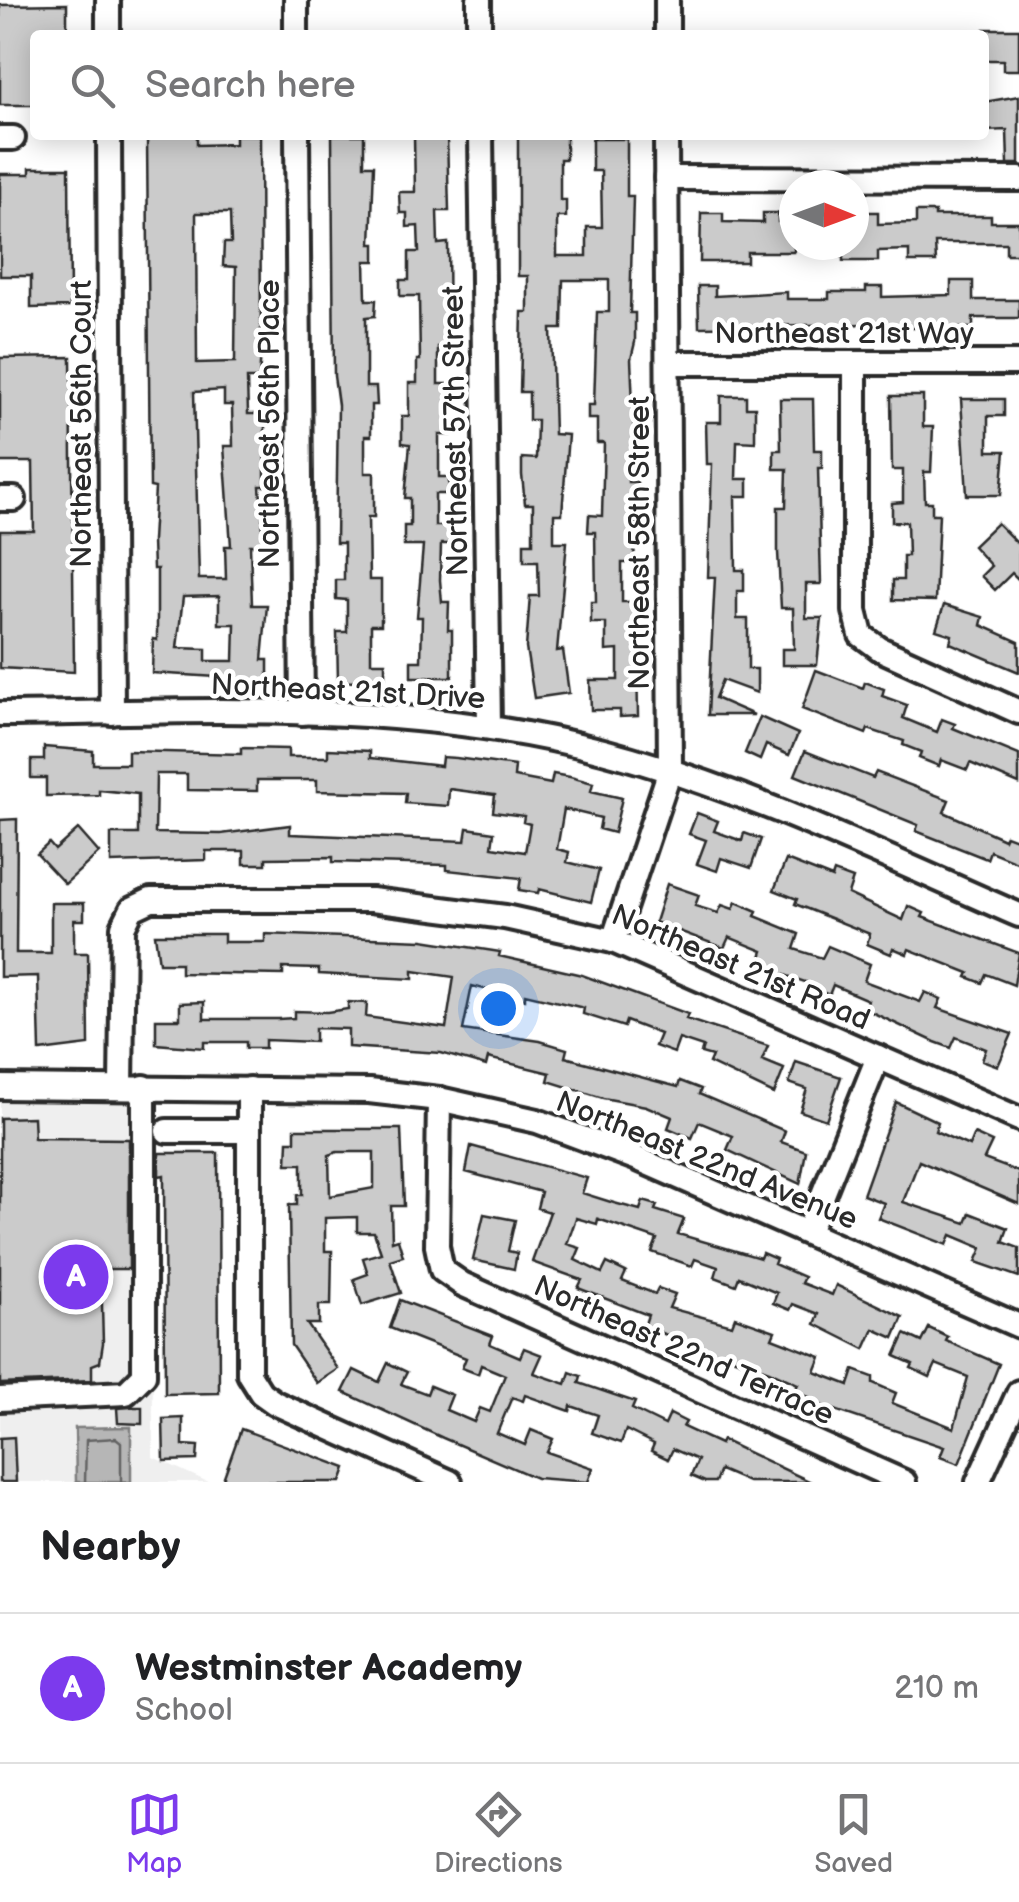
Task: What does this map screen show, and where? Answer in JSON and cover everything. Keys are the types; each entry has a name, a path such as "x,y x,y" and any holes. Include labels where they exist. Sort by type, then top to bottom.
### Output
{"street":[{"path":"108,0 108,30"},
{"path":"296,0 296,30"},
{"path":"479,0 479,30"},
{"path":"666,30 667,0"},
{"name":"Northeast 56th Court","path":"109,140 112,713"},
{"name":"Northeast 56th Place","path":"297,140 302,713"},
{"name":"Northeast 57th Street","path":"481,140 489,727"},
{"name":"Northeast 58th Street","path":"613,941 670,770 666,140"},
{"path":"666,178 1019,179"},
{"name":"Northeast 21st Way","path":"668,363 1019,363"},
{"path":"855,364 855,611 861,635 880,649 1019,712"},
{"name":"Northeast 21st Drive","path":"0,714 302,713 489,727 601,750 670,770 773,808 1019,915"},
{"name":"Northeast 21st Road","path":"133,1087 122,928 132,909 151,900 372,900 505,917 613,941 1019,1119"},
{"path":"808,1232 878,1057"},
{"name":"Northeast 22nd Avenue","path":"0,1087 370,1091 439,1098 537,1121 638,1159 1019,1326"},
{"path":"0,1399 126,1392 144,1375 133,1087"},
{"path":"249,1089 249,1374 260,1393 450,1482"},
{"name":"Northeast 22nd Terrace","path":"439,1098 437,1246 442,1270 462,1284 904,1482"},
{"path":"167,1131 249,1131"},
{"path":"978,1482 1019,1392"}],"shaded area":[{"path":"152,1097 153,1457 208,1482 0,1482 0,1098"}],"water":[{"path":"131,1427 131,1482 76,1482 75,1428"}],"building":[{"path":"67,4 67,30 30,30 30,105 0,105 0,5"},
{"path":"1019,29 1019,70 1003,70 1003,60 989,60 989,30 984,30"},
{"path":"1019,96 1019,164 1008,164 1007,130 989,131 989,101"},
{"path":"147,140 197,140 197,145 260,140 261,350 259,379 247,379 248,414 265,414 265,486 260,486 264,545 250,545 252,605 267,605 262,660 268,660 268,680 152,673 153,639 157,640 157,569 153,569 152,541 155,488 150,487","holes":["196,213 230,213 231,243 224,243 223,266 236,267 235,362 197,363","224,390 224,405 232,405 233,446 224,446 231,546 225,546 226,579 199,579 194,392","219,596 219,624 235,624 234,661 206,661 206,649 177,648 183,597"]},
{"path":"332,140 364,140 364,165 374,165 371,244 375,244 375,261 365,261 366,300 376,300 375,316 366,317 366,387 376,387 377,405 371,405 371,436 365,436 365,473 374,473 374,517 368,517 369,580 381,580 381,625 371,625 371,662 385,662 385,681 338,682 337,632 347,632 347,600 336,599 336,580 344,580 344,543 336,543 338,405 334,376"},
{"path":"414,140 447,140 449,211 437,211 438,244 448,243 449,347 438,347 438,384 450,384 451,435 439,435 439,477 449,477 449,494 435,494 435,526 452,526 452,544 441,544 440,580 442,602 449,602 452,677 411,677 411,661 421,661 422,617 417,617 423,546 404,546 404,526 410,526 410,498 405,498 410,444 402,443 402,416 409,416 409,383 417,383 419,296 400,296 400,280 409,280 409,252 419,252 418,226 407,227 407,213 400,213 399,192 415,192"},
{"path":"518,140 566,140 566,159 560,159 560,200 566,200 566,217 557,217 557,256 587,256 587,227 602,227 601,171 592,171 592,140 627,140 627,196 633,196 630,313 635,313 631,359 635,453 628,452 628,482 637,482 634,563 622,563 622,602 636,602 638,716 620,717 620,710 591,710 590,680 618,680 618,650 606,651 606,623 591,623 591,602 596,602 595,532 588,532 589,515 602,516 604,443 597,443 597,419 588,419 588,405 594,405 597,312 609,312 609,280 563,280 562,329 551,329 554,434 568,435 562,514 554,514 554,542 567,542 557,651 563,650 569,693 534,698 526,648 530,596 539,596 538,561 524,561 524,543 533,543 533,504 525,504 522,458 536,459 537,420 529,420 529,392 520,392 522,312 528,312 528,276 518,276"},
{"path":"30,168 69,168 70,307 31,308 31,276 0,276 0,174 30,174"},
{"path":"869,212 878,212 878,224 916,223 916,212 991,216 991,222 1019,222 1019,254 1006,254 1006,243 935,243 936,262 909,262 909,250 878,251 878,261 843,261 869,260"},
{"path":"701,213 723,213 723,222 763,223 763,213 778,213 779,252 747,252 747,262 700,262"},
{"path":"951,281 973,281 973,300 1019,300 1019,318 973,318 973,328 866,328 866,324 699,327 698,286 715,286 715,296 787,292 787,299 829,299 829,292 866,292 866,287 882,287 882,297 951,295"},
{"path":"71,357 74,672 0,668 0,531 34,531 33,462 0,462 0,358"},
{"path":"721,396 746,396 746,407 755,407 755,442 737,441 736,479 748,479 748,496 735,496 736,570 744,570 744,591 737,591 737,619 748,619 748,669 757,669 757,693 722,680 715,698 754,715 708,715 715,577 708,577 712,464 707,464 706,422 721,422"},
{"path":"891,396 923,396 923,427 933,427 931,472 924,472 925,502 932,502 932,514 939,514 935,601 893,600 893,580 903,580 903,556 908,556 907,522 892,522 892,503 903,502 903,470 892,470"},
{"path":"780,399 813,399 814,450 822,450 822,468 818,468 821,584 806,584 806,618 822,618 817,665 782,665 782,649 794,649 793,608 781,608 778,507 786,507 787,469 774,469 774,450 781,450"},
{"path":"961,399 1004,399 1004,416 988,416 988,451 1005,451 1001,495 967,495"},
{"path":"997,523 1019,545 1019,580 1012,573 995,590 981,576 991,566 973,546"},
{"path":"944,605 983,617 981,625 1019,642 1019,672 950,643 952,635 936,630"},
{"path":"816,670 863,688 865,682 884,689 882,696 907,705 903,718 937,732 942,719 955,724 953,728 1019,755 1019,784 970,763 967,770 941,760 939,766 919,758 921,752 903,745 904,741 868,729 866,734 802,709"},
{"path":"760,717 798,734 789,755 766,745 760,760 745,753"},
{"path":"44,747 93,751 93,764 128,764 128,751 241,754 241,748 288,749 288,757 328,757 328,749 370,751 370,758 441,766 442,757 515,766 514,777 551,784 553,774 570,777 593,783 591,791 622,798 614,833 599,829 601,818 564,809 557,849 569,852 567,862 599,870 591,902 539,889 538,893 519,890 521,878 447,870 447,865 333,862 333,857 266,858 266,864 244,864 244,851 206,851 206,860 111,863 111,834 138,834 138,794 99,790 99,795 46,796 46,778 31,778 31,760 44,760","holes":["156,774 187,774 187,790 257,791 257,780 317,780 317,791 406,793 405,803 448,806 449,789 495,795 493,812 524,816 523,822 530,824 525,852 492,847 494,832 467,828 465,841 290,834 290,825 221,834 155,833"]},
{"path":"805,751 873,778 876,772 949,800 944,812 1004,839 1006,835 1019,840 1019,863 990,851 987,859 916,831 918,825 795,775"},
{"path":"697,813 718,821 714,831 742,841 744,833 761,839 751,868 721,858 717,871 697,864 706,840 689,834"},
{"path":"17,819 16,953 51,953 51,903 84,903 84,920 74,920 74,953 88,953 89,1045 40,1051 38,976 0,977 0,820"},
{"path":"78,829 99,853 65,884 37,854 49,843 55,850"},
{"path":"786,860 832,878 834,872 853,879 848,894 903,920 908,906 924,913 922,917 1019,953 1014,985 986,974 982,983 967,977 969,973 909,949 907,954 893,948 891,954 867,944 870,934 795,904 797,899 774,890"},
{"path":"667,884 699,895 695,906 718,913 722,905 733,909 736,902 757,911 755,916 799,934 794,949 822,958 828,946 870,964 864,981 920,1002 925,992 941,999 937,1008 1012,1034 998,1066 982,1060 986,1049 956,1037 951,1048 935,1042 865,1009 868,1000 833,985 829,995 810,987 811,984 758,966 763,951 729,937 724,948 655,922"},
{"path":"155,934 224,934 224,942 265,942 265,934 423,940 500,952 499,956 582,975 688,1014 686,1019 768,1046 762,1060 784,1069 774,1094 709,1063 712,1056 701,1053 703,1047 679,1039 674,1053 655,1046 660,1034 626,1021 624,1027 583,1014 584,1008 525,994 525,999 472,986 463,1030 540,1041 567,1049 565,1057 678,1087 680,1081 701,1089 699,1094 785,1131 781,1142 806,1151 800,1184 727,1150 733,1136 699,1122 692,1138 668,1128 672,1117 646,1106 603,1098 548,1081 550,1073 488,1058 486,1066 441,1053 348,1047 348,1029 315,1028 315,1042 265,1040 265,1048 246,1048 246,1042 204,1042 204,1048 156,1044 156,1019 180,1019 180,1003 204,1002 204,1019 278,1019 294,1018 294,1011 327,1012 348,1009 348,1002 367,1003 366,1017 446,1028 454,977 413,971 413,979 283,968 283,975 181,973 181,963 159,963"},
{"path":"796,1062 841,1077 826,1120 800,1111 807,1089 789,1083"},
{"path":"896,1102 938,1122 935,1131 969,1146 974,1134 992,1142 984,1159 1019,1172 1019,1204 919,1161 903,1202 966,1223 970,1213 1008,1228 1003,1242 1019,1248 1019,1277 976,1262 982,1248 951,1235 947,1245 878,1218 884,1203 863,1195"},
{"path":"33,1117 34,1138 129,1139 129,1269 101,1269 103,1343 100,1362 92,1365 92,1380 0,1384 0,1118"},
{"path":"295,1129 401,1129 404,1206 391,1206 392,1241 398,1239 403,1256 390,1260 401,1293 362,1305 354,1279 368,1274 363,1258 381,1253 374,1232 357,1232 357,1217 325,1218 325,1251 332,1251 331,1305 319,1305 319,1324 307,1324 338,1369 317,1383 291,1345 289,1205 297,1205 297,1195 302,1195 302,1164 287,1164 288,1141 295,1141","holes":["374,1152 374,1188 330,1196 329,1155"]},
{"path":"471,1146 587,1178 582,1193 640,1210 643,1201 657,1205 655,1210 684,1219 678,1234 760,1258 762,1253 776,1259 774,1264 804,1277 801,1283 832,1295 836,1285 903,1317 894,1338 874,1329 865,1349 815,1324 819,1314 793,1304 790,1310 773,1303 777,1293 739,1277 736,1285 715,1277 718,1267 695,1259 692,1266 652,1252 657,1239 598,1219 597,1224 576,1218 567,1244 580,1248 575,1260 602,1273 607,1263 626,1272 622,1281 655,1294 658,1288 675,1294 669,1308 732,1325 735,1317 775,1331 772,1338 821,1357 815,1372 849,1385 854,1370 873,1377 873,1383 896,1393 892,1403 954,1428 968,1377 936,1364 930,1377 911,1368 913,1364 895,1356 905,1334 922,1342 929,1328 948,1337 946,1341 999,1364 959,1464 940,1457 944,1447 814,1403 815,1399 794,1392 798,1384 769,1371 644,1327 648,1315 578,1288 582,1280 532,1262 550,1212 537,1208 541,1192 466,1172"},
{"path":"159,1153 218,1153 219,1393 165,1394 164,1175 159,1176"},
{"path":"484,1214 515,1220 508,1251 517,1253 514,1269 473,1260"},
{"path":"400,1300 493,1336 490,1344 520,1357 524,1348 542,1355 534,1373 566,1384 570,1372 581,1376 579,1383 635,1402 632,1409 665,1425 670,1414 686,1422 683,1427 720,1444 722,1440 811,1482 748,1482 720,1470 715,1482 705,1482 691,1476 698,1460 673,1449 668,1459 651,1451 654,1444 626,1430 621,1443 592,1433 598,1415 571,1406 570,1411 525,1395 523,1401 512,1397 497,1433 525,1445 531,1430 553,1439 547,1452 593,1468 588,1482 536,1478 443,1438 343,1392 354,1370 379,1382 388,1363 407,1372 401,1384 427,1394 430,1386 452,1395 446,1410 474,1422 480,1408 490,1412 505,1375 481,1365 478,1374 462,1368 466,1358 390,1328"},
{"path":"142,1407 142,1424 118,1423 117,1408"},
{"path":"183,1418 183,1445 198,1446 197,1460 164,1461 163,1419"},
{"path":"241,1429 346,1468 341,1482 222,1482"},
{"path":"14,1437 16,1482 0,1482 0,1438"}],"place":[{"name":"Westminster Academy","path":"76,1277"}]}
